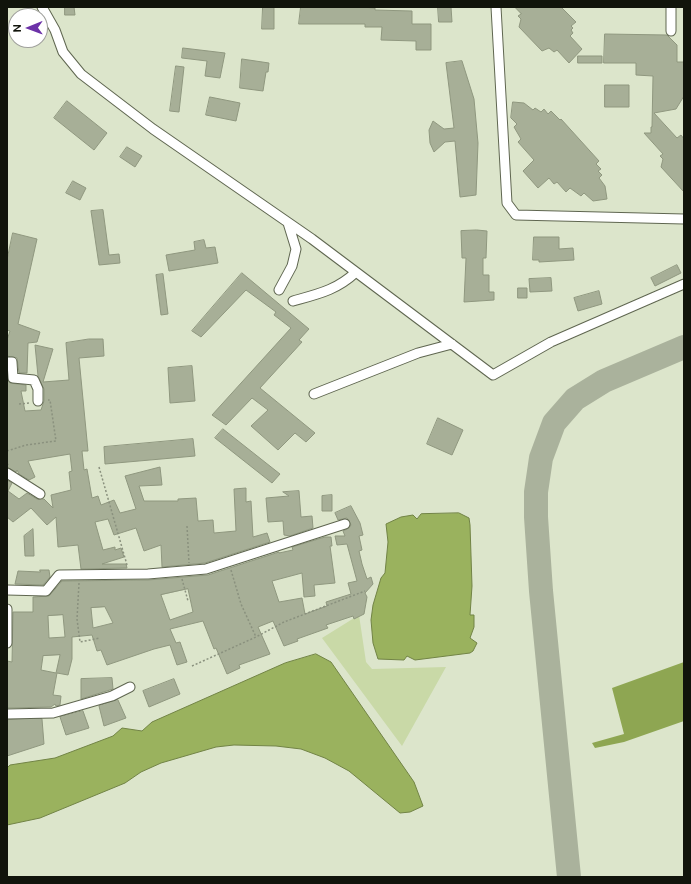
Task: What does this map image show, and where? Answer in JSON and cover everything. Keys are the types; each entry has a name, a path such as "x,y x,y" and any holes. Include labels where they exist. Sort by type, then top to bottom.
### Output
{"street":[{"path":"42,7 55,30 63,52 81,74 153,129 356,272 493,376 551,342 684,284"},
{"path":"496,7 506,202 516,215 684,219"},
{"path":"671,7 671,31"},
{"path":"279,290 292,266 296,249 288,223"},
{"path":"293,301 324,293 344,284 356,272"},
{"path":"314,394 418,353 452,344"},
{"path":"7,362 12,362 13,378 34,380 38,389 38,401"},
{"path":"7,473 40,494"},
{"path":"7,590 46,590 59,575 130,574 206,569 345,524"},
{"path":"7,609 7,643"},
{"path":"7,714 53,713 112,696 130,688"}],"path":[{"path":"7,451 26,445 56,441 50,400 19,404"},
{"path":"99,467 130,574"},
{"path":"187,526 185,571 188,601"},
{"path":"228,562 241,604 256,637"},
{"path":"80,575 77,619 80,642 100,638"},
{"path":"192,666 256,637 284,622 365,590"}],"shaded area":[{"path":"459,513 469,518 470,525 472,586 470,615 474,615 474,627 470,638 477,643 473,651 470,653 415,660 407,656 404,660 378,659 373,643 371,620 373,605 381,578 385,573 388,542 386,524 401,517 413,515 417,519 421,514"},
{"path":"359,615 366,662 372,669 446,667 402,746 322,638"},
{"path":"316,654 331,662 414,782 423,806 410,812 400,813 349,771 325,758 301,749 276,746 234,745 216,747 161,763 141,772 125,783 40,818 7,825 7,768 10,765 55,758 113,736 122,728 142,731 152,722 285,663"},
{"path":"684,662 684,721 624,742 595,748 592,743 624,734 612,688"}],"building":[{"path":"65,7 74,7 75,15 65,15"},
{"path":"263,7 274,7 274,29 262,29"},
{"path":"301,7 361,7 375,8 375,10 412,11 412,24 431,24 431,50 416,50 416,41 381,40 382,27 365,27 365,24 299,24"},
{"path":"438,7 451,7 452,22 439,22"},
{"path":"515,7 561,7 576,22 571,26 573,28 571,30 573,33 570,36 582,49 569,63 557,50 554,52 549,48 542,51 519,27 521,19 518,16 521,14"},
{"path":"605,34 667,35 677,45 677,62 684,62 684,96 676,109 654,113 677,138 681,135 684,139 684,192 661,167 663,159 660,156 663,154 644,133 651,133 652,127 653,76 636,75 636,63 604,63"},
{"path":"183,48 225,53 220,78 205,76 207,61 182,58"},
{"path":"578,56 602,56 602,63 578,63"},
{"path":"242,59 269,63 263,91 240,88"},
{"path":"462,61 474,99 478,143 476,195 460,197 455,141 445,142 434,152 430,143 429,130 433,121 444,129 454,128 446,63"},
{"path":"176,66 184,67 179,112 170,111"},
{"path":"605,85 629,85 629,107 605,107"},
{"path":"210,97 240,103 236,121 206,115"},
{"path":"67,101 107,133 94,150 54,118"},
{"path":"513,102 524,103 533,110 535,108 541,112 544,109 548,114 551,111 560,120 561,119 599,161 596,164 601,169 598,171 602,175 599,178 605,186 607,199 593,201 584,193 581,196 570,188 566,192 557,182 554,184 549,178 538,188 523,171 534,160 518,142 521,139 514,127 517,124 511,118"},
{"path":"127,147 142,156 135,167 120,157"},
{"path":"73,181 86,188 80,200 66,193"},
{"path":"103,210 109,255 119,254 120,263 99,265 91,211"},
{"path":"461,231 487,231 486,258 483,258 483,275 489,275 489,292 494,292 494,300 464,302 466,258 462,258"},
{"path":"13,233 37,239 18,324 40,332 37,342 28,343 27,373 19,373 17,358 7,356 7,340 10,331 7,330 7,260"},
{"path":"534,237 559,237 559,249 573,248 574,260 539,262 539,260 533,260"},
{"path":"204,240 206,248 215,247 218,263 169,271 166,255 195,250 194,242"},
{"path":"677,265 681,273 655,286 651,278"},
{"path":"242,273 309,329 299,340 302,342 260,388 315,433 306,442 295,433 278,450 251,426 268,410 252,398 226,425 212,415 291,328 274,315 276,312 246,290 201,337 192,331"},
{"path":"163,274 168,314 161,315 156,275"},
{"path":"551,278 552,291 530,292 529,279"},
{"path":"518,288 527,288 527,298 518,298"},
{"path":"599,291 602,304 578,311 574,298"},
{"path":"89,339 103,339 104,356 79,358 88,451 82,451 84,470 87,469 92,498 98,496 101,505 114,500 120,513 136,509 125,476 160,467 162,485 139,486 144,501 178,501 178,499 196,498 198,521 213,520 214,533 236,531 234,489 246,488 246,502 251,501 253,537 267,533 270,542 205,563 162,567 161,545 144,551 136,528 114,535 108,519 95,522 103,550 115,547 115,550 121,548 124,557 102,564 126,564 127,568 81,569 78,545 58,547 56,517 47,525 31,508 13,522 7,517 7,480 12,483 8,491 19,499 27,493 37,499 44,499 53,508 51,495 71,490 69,472 72,471 70,454 28,461 35,477 29,480 19,474 17,470 16,472 7,467 7,378 10,383 26,385 26,391 21,391 25,411 41,410 44,401 44,389 38,376 35,345 53,349 43,382 69,380 66,343"},
{"path":"192,366 195,401 170,403 168,368"},
{"path":"438,418 463,430 452,455 427,444"},
{"path":"223,429 280,474 272,483 215,438"},
{"path":"193,439 195,456 105,464 104,447"},
{"path":"299,491 301,517 312,516 313,528 290,536 284,535 283,521 268,522 266,498 289,496 283,492"},
{"path":"332,495 332,511 322,511 322,496"},
{"path":"351,506 360,523 363,535 359,536 362,550 359,551 367,579 371,577 373,584 365,593 367,597 364,614 354,619 353,616 326,625 328,628 297,639 298,641 284,646 273,621 258,627 270,654 239,665 240,668 227,674 216,648 214,649 203,621 170,629 176,643 180,642 187,662 177,665 170,645 107,665 101,650 97,651 92,635 72,637 72,659 68,675 57,673 53,695 61,696 60,705 56,706 55,704 51,707 7,708 7,661 12,662 13,612 33,612 33,597 49,596 62,581 148,580 208,575 279,552 293,550 292,547 325,537 331,537 332,546 330,546 335,583 314,585 315,596 304,597 302,573 272,581 279,602 302,598 305,614 327,606 326,602 351,594 348,583 357,581 347,544 337,545 335,536 345,536 343,531 351,525 347,518 338,520 335,513","holes":["188,589 193,612 170,620 161,595","105,607 113,623 93,628 91,608","63,615 65,637 49,638 48,616","60,655 56,673 41,670 43,656"]},
{"path":"33,529 34,556 25,556 24,536"},
{"path":"40,570 49,570 50,577 43,585 15,584 18,571 40,572"},
{"path":"112,678 113,689 81,699 81,679"},
{"path":"174,679 180,694 149,707 143,691"},
{"path":"118,700 126,718 104,726 99,706"},
{"path":"83,711 89,728 66,735 60,717"},
{"path":"42,719 44,744 7,756 7,720"}],"taxiway":[{"path":"569,877 541,591 536,517 536,492 541,458 554,423 575,399 604,381 684,347"}]}
